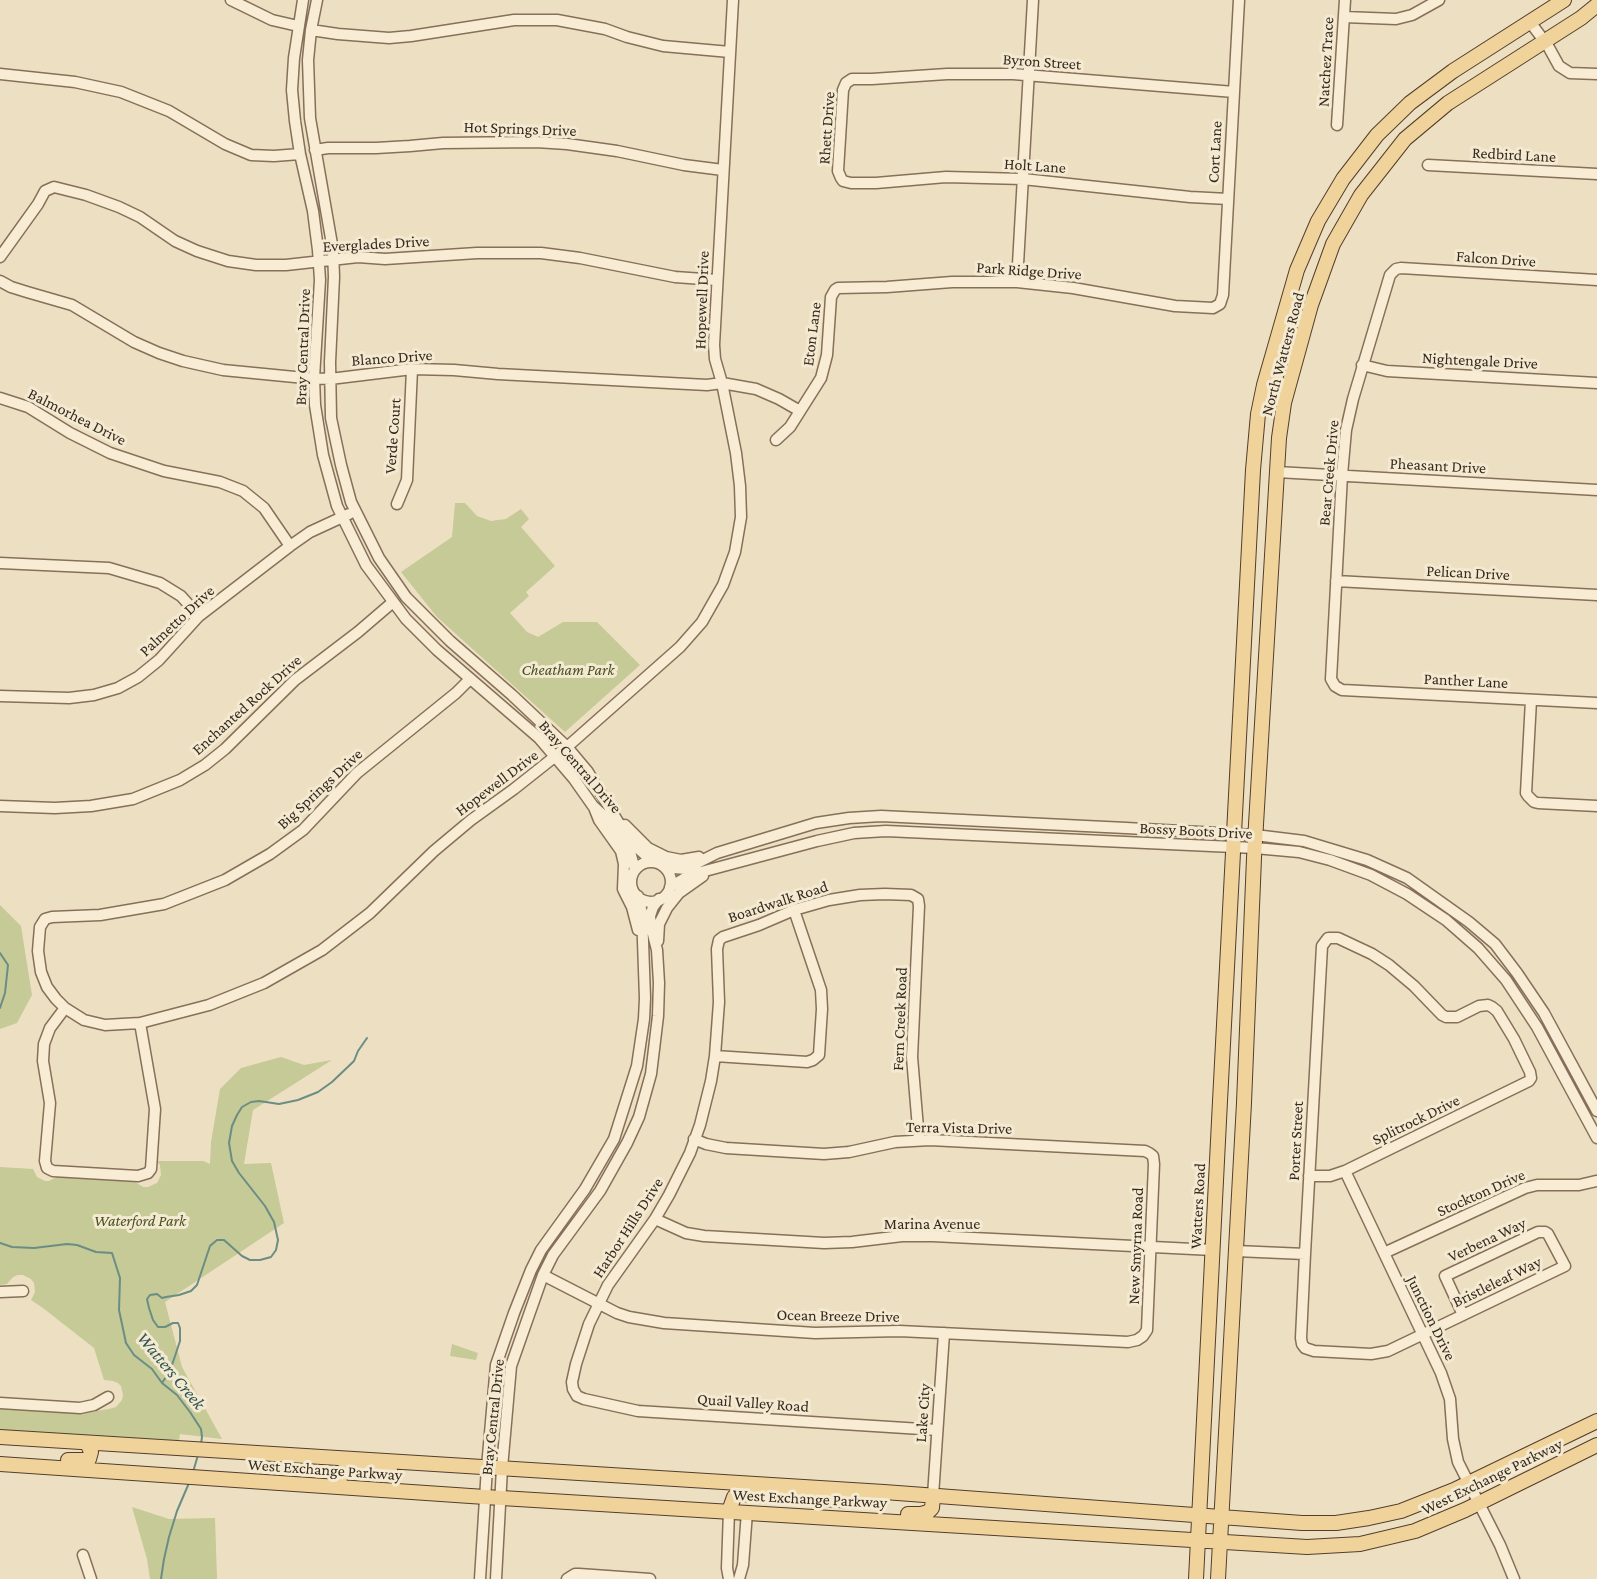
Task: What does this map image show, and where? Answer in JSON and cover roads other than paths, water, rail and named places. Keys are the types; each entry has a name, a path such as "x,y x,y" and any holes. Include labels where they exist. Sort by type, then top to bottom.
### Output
{"main road":[{"name":"North Watters Road","path":"1234,841 1253,470 1258,414 1297,270 1318,221 1343,179 1377,135 1410,103 1454,71 1564,0"},
{"name":"North Watters Road","path":"1255,842 1279,438 1284,403 1311,305 1333,244 1360,195 1405,139 1448,103 1597,6"},
{"path":"1253,470 1277,472"},
{"name":"Watters Road","path":"1196,1579 1234,841"},
{"path":"1218,1579 1223,1518 1255,842"},
{"name":"West Exchange Parkway","path":"0,1437 884,1492 1302,1523 1347,1521 1401,1511 1468,1483 1597,1421"},
{"path":"0,1456 85,1460 91,1455 87,1443"},
{"name":"West Exchange Parkway","path":"0,1464 500,1498 1307,1547 1360,1544 1415,1531 1479,1504 1597,1445"},
{"path":"339,1487 340,1477 344,1470 371,1469 407,1472 442,1464"},
{"path":"729,1511 734,1497 741,1494 855,1501 884,1492"},
{"path":"837,1517 854,1512 921,1514 932,1508 933,1496"}],"street":[{"path":"231,0 272,20 298,26"},
{"name":"Bray Central Drive","path":"303,0 294,58 292,90 300,154 313,211 320,280 314,378 315,405 323,455 337,506 366,565 413,627 539,738 606,818 630,852 634,870"},
{"name":"Bray Central Drive","path":"317,0 311,30 308,89 310,118 331,231 334,260 331,418 351,502 379,558 406,597 567,747 588,772 629,840 653,862"},
{"name":"Hopewell Drive","path":"40,927 38,951 41,972 47,987 65,1008 84,1020 105,1025 140,1023 209,1005 264,983 322,950 370,913 456,832 567,747 680,647 702,622 723,585 735,552 741,515 736,453 715,359 714,345 733,0"},
{"path":"1017,282 1033,0"},
{"name":"Cort Lane","path":"1219,305 1224,296 1239,0"},
{"name":"Natchez Trace","path":"1337,125 1345,0"},
{"path":"1344,17 1396,19 1412,15 1439,0"},
{"path":"311,30 388,38 514,20 557,20 605,29 663,46 730,52"},
{"path":"1530,22 1559,66 1576,73 1597,74"},
{"name":"Byron Street","path":"848,80 983,73 1234,92"},
{"path":"0,74 75,82 121,92 169,111 225,144 251,155 300,154"},
{"name":"Rhett Drive","path":"841,179 838,171 843,90 848,80"},
{"name":"Hot Springs Drive","path":"315,150 443,143 536,142 617,151 684,165 723,170"},
{"name":"Redbird Lane","path":"1428,165 1597,174"},
{"name":"Holt Lane","path":"841,179 847,183 946,177 1023,179 1228,199"},
{"name":"Everglades Drive","path":"0,257 45,191 59,187 119,207 140,217 175,241 197,251 228,261 256,265 286,265 358,257 385,259 477,253 541,253 589,259 675,277 717,280"},
{"name":"Falcon Drive","path":"1394,270 1405,268 1597,280"},
{"name":"Bear Creek Drive","path":"1335,686 1331,679 1342,475 1348,415 1390,275 1394,270"},
{"name":"Blanco Drive","path":"0,280 19,290 72,305 134,342 183,361 239,373 330,379 412,369 706,385 722,383 756,389 800,411"},
{"name":"Park Ridge Drive","path":"836,289 951,282 1017,282 1073,288 1175,306 1213,308 1219,305"},
{"name":"Eton Lane","path":"776,440 790,427 821,378 827,355 831,297 836,289"},
{"name":"Nightengale Drive","path":"1362,365 1387,371 1597,383"},
{"name":"Verde Court","path":"397,504 407,480 412,369"},
{"name":"Balmorhea Drive","path":"0,398 28,407 70,433 110,453 165,471 220,482 243,491 264,508 290,546"},
{"name":"Pheasant Drive","path":"1277,472 1597,490"},
{"name":"Palmetto Drive","path":"0,696 69,698 94,695 118,688 138,677 159,660 199,616 310,531 356,511"},
{"path":"0,563 109,568 160,583 181,596 199,616"},
{"name":"Pelican Drive","path":"1336,581 1597,595"},
{"name":"Enchanted Rock Drive","path":"0,806 55,808 91,806 133,799 180,780 225,748 295,680 393,602"},
{"name":"Big Springs Drive","path":"40,927 45,919 52,917 99,915 164,904 225,880 269,854 303,830 357,772 456,693 470,679"},
{"name":"Panther Lane","path":"1335,686 1342,690 1597,703"},
{"path":"1531,700 1526,793 1531,800 1538,803 1597,806"},
{"path":"607,801 644,845 661,855 681,860 717,854"},
{"path":"594,806 599,820 621,851 624,864 623,889 633,911 642,945"},
{"name":"Bossy Boots Drive","path":"664,867 685,869 717,854 816,823 881,816 1234,841"},
{"name":"Bossy Boots Drive","path":"670,887 690,875 854,833 886,831 1255,842 1304,841 1342,851 1407,878 1469,922 1495,944 1544,1013 1597,1111"},
{"name":"Bossy Boots Drive","path":"1255,842 1330,860 1371,875 1407,894 1446,920 1478,948 1506,980 1537,1027 1597,1138"},
{"path":"653,862 664,867 670,877 670,887 666,894 659,899 646,901 634,892 631,882 634,870 641,864 653,862"},
{"path":"657,950 659,924 664,912 679,893 696,879 721,868"},
{"name":"Boardwalk Road","path":"719,940 727,935 759,926 794,910 829,900 867,894 911,895 918,899"},
{"name":"Bray Central Drive","path":"480,1579 496,1365 531,1270 541,1250 585,1189 614,1139 633,1084 644,1019 642,913 638,896"},
{"name":"Bray Central Drive","path":"496,1579 501,1468 511,1366 543,1275 553,1255 600,1191 639,1117 651,1074 658,1016 657,950 650,916 659,899"},
{"name":"Fern Creek Road","path":"918,899 912,1057 919,1140"},
{"path":"715,1056 807,1062 816,1058 820,1051 821,990 794,910"},
{"name":"Porter Street","path":"1305,1348 1301,1338 1309,1176 1322,946 1328,938 1338,938 1372,954 1402,976 1442,1015 1449,1018 1456,1017 1479,1006 1488,1005 1497,1011 1507,1026 1531,1077"},
{"name":"Harbor Hills Drive","path":"573,1389 572,1382 576,1364 589,1324 616,1273 655,1219 678,1177 694,1139 711,1081 715,1056 720,1002 717,949 719,940"},
{"path":"1506,980 1517,973"},
{"path":"65,1008 50,1028 44,1044 43,1061 50,1103 45,1161 47,1168 53,1171 138,1176 148,1173 151,1169 155,1109 140,1023"},
{"name":"Splitrock Drive","path":"1309,1176 1330,1176 1345,1172 1526,1083 1531,1077"},
{"name":"Terra Vista Drive","path":"694,1139 726,1148 824,1154 849,1152 887,1143 940,1140 1145,1151 1152,1156"},
{"name":"New Smyrna Road","path":"1143,1336 1147,1330 1148,1321 1154,1164 1152,1156"},
{"name":"Junction Drive","path":"1345,1172 1446,1386 1458,1462 1515,1579"},
{"name":"Stockton Drive","path":"1384,1253 1525,1188 1537,1185 1579,1185 1597,1181"},
{"name":"Marina Avenue","path":"655,1219 686,1233 704,1236 824,1243 902,1236 1213,1250"},
{"name":"Verbena Way","path":"1463,1315 1445,1276 1541,1232 1551,1237 1565,1266"},
{"path":"1236,1251 1305,1254"},
{"name":"Bristleleaf Way","path":"1305,1348 1314,1351 1379,1353 1388,1351 1565,1266"},
{"name":"Ocean Breeze Drive","path":"543,1275 616,1313 664,1323 815,1333 875,1331 1128,1341 1137,1340 1143,1336"},
{"path":"0,1292 23,1291"},
{"name":"Lake City","path":"933,1496 944,1333"},
{"name":"Quail Valley Road","path":"573,1389 577,1396 584,1400 638,1410 938,1430"},
{"path":"0,1403 80,1408 94,1405 108,1397"},
{"path":"729,1511 727,1568 729,1579"},
{"path":"739,1579 743,1565 747,1512"},
{"path":"83,1555 91,1579"},
{"path":"567,1579 575,1574 650,1579"}],"waterway":[{"name":"Watters Creek","path":"0,953 8,965 5,993 0,1008"},
{"path":"162,1383 170,1371 180,1341 180,1328 178,1323 158,1327 149,1308 147,1299 150,1295 157,1294 162,1298 191,1291 197,1285 210,1246 217,1240 224,1240 250,1260 271,1257 276,1250 278,1240 274,1222 232,1161 229,1143 237,1115 242,1107 251,1102 279,1104 318,1092 354,1061 367,1038"},
{"name":"Watters Creek","path":"0,1243 12,1247 34,1248 67,1244 96,1252 112,1253 120,1278 119,1310 126,1343 134,1355 152,1369 190,1412 201,1429 201,1444"},
{"name":"Watters Creek","path":"193,1472 198,1455"},
{"name":"Watters Creek","path":"161,1579 169,1537 189,1483"}],"park label":[{"name":"Cheatham Park","path":"568,670"},
{"name":"Waterford Park","path":"140,1221"}]}
